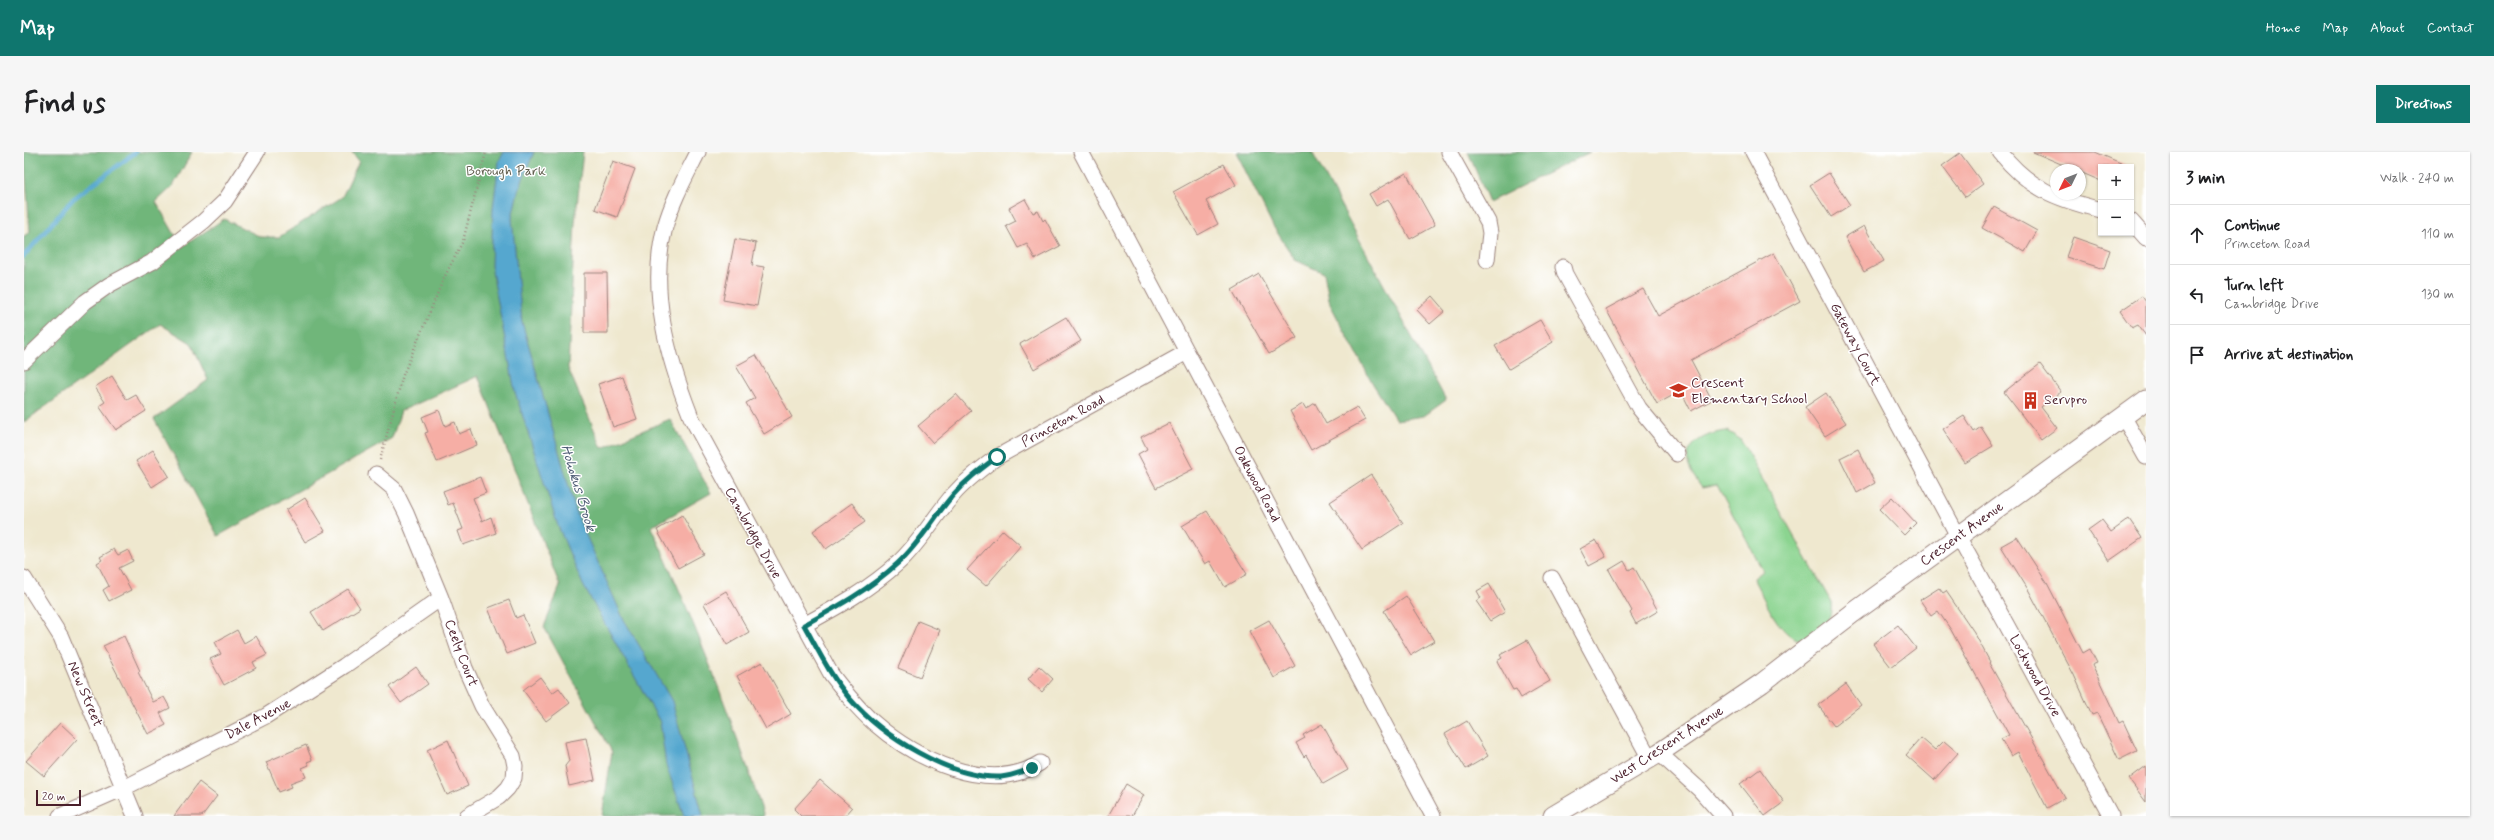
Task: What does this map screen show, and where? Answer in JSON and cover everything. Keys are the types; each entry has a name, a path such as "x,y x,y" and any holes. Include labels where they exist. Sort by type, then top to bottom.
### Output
{"main road":[{"name":"Crescent Avenue","path":"1779,670 1958,536 2146,400"},
{"name":"West Crescent Avenue","path":"1553,816 1654,756 1779,670"}],"street":[{"path":"24,361 85,302 109,285 146,266 204,221 225,201 257,152"},
{"name":"Cambridge Drive","path":"698,152 674,201 660,250 660,292 667,344 677,382 691,417 831,674 850,699 873,722 898,741 926,757 956,768 983,775 1000,777 1017,774 1040,763"},
{"name":"Oakwood Road","path":"1081,152 1433,816"},
{"path":"1449,152 1488,222 1490,233 1487,260"},
{"name":"Gateway Court","path":"1752,152 1958,536"},
{"path":"2000,152 2028,181 2048,193 2062,200 2098,209"},
{"path":"2134,224 2146,238"},
{"path":"1563,267 1564,274 1639,408 1677,454"},
{"name":"Princeton Road","path":"804,625 852,598 898,563 920,540 954,495 974,474 997,457 1188,352"},
{"path":"2124,416 2146,457"},
{"name":"Ceely Court","path":"376,474 394,490 406,513 441,598 465,668 482,706 513,756 515,766 514,778 508,788 499,797 467,816"},
{"name":"Lockwood Drive","path":"1958,536 2111,816"},
{"name":"New Street","path":"24,578 61,637 135,816"},
{"path":"1552,578 1654,756 1700,790 1723,816"},
{"name":"Dale Avenue","path":"60,816 124,788 266,716 344,666 441,598"}],"path":[{"path":"376,474 403,375 444,278 463,241 486,152"}],"green space":[{"name":"Borough Park","path":"24,152 192,152 173,186 156,202 182,247 224,219 261,237 279,237 342,197 359,161 352,152 583,152 575,223 568,368 602,448 670,419 711,493 651,527 683,598 712,670 739,742 764,816 602,816 612,752 544,627 560,586 478,376 401,411 392,438 218,536 154,419 208,380 191,343 160,324 24,422 24,236 30,232"},
{"path":"1236,152 1312,152 1446,400 1424,416 1396,420 1373,384 1330,304 1324,273 1295,260 1273,226"},
{"path":"1468,152 1590,152 1489,202"},
{"path":"1727,431 1740,439 1831,602 1831,613 1826,623 1811,636 1805,639 1797,639 1789,635 1775,619 1754,578 1763,571 1717,485 1702,488 1689,466 1688,456 1690,449 1694,444 1714,433"}],"water":[{"path":"504,152 534,152 518,191 512,218 522,322 577,515 623,618 672,701 703,816 684,816 666,765 660,722 583,585 558,526 515,392 491,266 493,208 499,161"}],"building":[{"path":"2033,152 2095,152 2123,164 2098,164 2098,180 2086,175 2086,164 2061,164"},
{"path":"1960,153 1983,184 1965,197 1942,166"},
{"path":"613,161 635,169 617,217 595,209"},
{"path":"1224,164 1236,185 1206,201 1218,224 1198,235 1173,192"},
{"path":"1406,173 1435,225 1410,239 1388,199 1376,206 1369,194"},
{"path":"1829,173 1850,205 1831,217 1810,185"},
{"path":"1025,199 1033,213 1038,211 1043,221 1045,219 1060,246 1035,259 1027,244 1018,248 1006,226 1016,221 1009,208"},
{"path":"1994,207 2037,231 2025,252 1982,228"},
{"path":"1864,226 1884,261 1864,272 1845,237"},
{"path":"2073,237 2110,250 2104,269 2066,257"},
{"path":"735,239 756,243 752,265 764,267 757,306 723,300"},
{"path":"1774,253 1800,301 1691,360 1712,400 1691,411 1681,391 1657,404 1606,309 1643,289 1658,316"},
{"path":"584,273 607,273 608,333 584,333"},
{"path":"1259,274 1297,338 1269,354 1232,290"},
{"path":"1432,296 1445,311 1430,324 1417,310"},
{"path":"2142,296 2146,302 2146,336 2138,325 2132,328 2120,311"},
{"path":"1066,317 1081,341 1034,369 1020,344"},
{"path":"1540,320 1553,342 1509,369 1495,346"},
{"path":"756,355 792,417 764,434 746,403 755,398 736,366"},
{"name":"Servpro","path":"2040,364 2061,392 2041,407 2057,428 2041,440 2004,392"},
{"path":"112,376 127,400 136,395 146,411 116,430 99,406 105,402 95,387"},
{"path":"622,376 637,419 613,427 598,384"},
{"path":"1826,393 1846,423 1825,436 1805,407"},
{"path":"956,394 971,411 933,443 918,426"},
{"path":"1315,403 1326,424 1357,407 1365,420 1311,450 1290,411 1303,404 1306,409"},
{"path":"439,410 445,426 455,422 459,434 471,429 477,445 437,462 425,433 428,432 422,417"},
{"path":"1964,416 1974,432 1981,427 1993,446 1965,463 1943,429"},
{"path":"1169,423 1193,469 1156,488 1138,454 1147,449 1141,437"},
{"path":"1858,449 1875,483 1857,493 1840,458"},
{"path":"153,450 169,476 152,487 136,461"},
{"path":"1371,475 1403,523 1362,550 1330,502"},
{"path":"480,477 486,493 473,498 482,521 491,517 496,533 463,545 458,531 463,529 453,503 448,505 443,491"},
{"path":"1892,497 1916,523 1904,535 1879,509"},
{"path":"305,498 325,531 305,542 286,510"},
{"path":"852,503 865,522 826,549 813,531"},
{"path":"1207,511 1247,574 1225,587 1210,561 1205,564 1182,526"},
{"path":"682,515 704,554 678,568 657,530"},
{"path":"2129,519 2142,538 2109,561 2088,530 2102,520 2111,532"},
{"path":"1003,530 1021,546 986,586 967,570"},
{"path":"2017,537 2047,583 2083,653 2090,649 2097,663 2092,665 2119,723 2123,721 2137,751 2119,760 2097,713 2092,715 2074,675 2029,591 2001,546"},
{"path":"1596,540 1606,557 1589,566 1580,549"},
{"path":"114,549 118,555 128,550 133,561 119,568 131,590 109,601 103,590 109,586 97,563 102,560 100,557"},
{"path":"1624,561 1629,570 1634,567 1658,611 1636,624 1630,613 1632,611 1609,570"},
{"path":"1489,584 1505,612 1490,621 1476,601 1481,598 1477,591"},
{"path":"1939,588 1943,593 1946,591 1974,632 1990,662 1989,663 2065,798 2047,808 2018,752 2011,756 2001,739 2009,735 1951,630 1938,611 1931,616 1920,600"},
{"path":"348,589 360,608 323,631 311,612"},
{"path":"726,591 749,632 727,645 704,604"},
{"path":"1406,596 1434,641 1411,655 1384,611"},
{"path":"509,600 516,618 523,615 535,643 507,654 488,608"},
{"path":"1269,620 1295,666 1274,678 1249,631"},
{"path":"918,621 940,630 920,677 898,668"},
{"path":"1898,625 1916,648 1891,667 1873,644"},
{"path":"237,630 244,643 256,636 267,655 253,662 256,668 224,685 210,659 221,654 215,642"},
{"path":"124,636 140,671 138,672 153,702 164,697 170,708 160,713 166,725 148,734 103,646"},
{"path":"1527,640 1550,681 1521,698 1516,689 1513,690 1497,661 1502,658 1500,655"},
{"path":"762,662 791,714 766,729 737,676"},
{"path":"1039,666 1053,679 1042,692 1028,679"},
{"path":"416,667 428,684 401,703 389,687"},
{"path":"540,677 552,693 559,688 570,703 546,721 523,690"},
{"path":"1846,684 1861,705 1834,726 1818,705"},
{"path":"1467,721 1488,756 1466,769 1445,734"},
{"path":"60,723 77,739 44,776 26,761"},
{"path":"1322,724 1348,770 1323,784 1306,755 1304,757 1296,743 1305,738 1303,735"},
{"path":"586,738 595,780 569,786 565,766 569,761 565,742"},
{"path":"1921,738 1935,750 1944,741 1958,753 1934,780 1906,755"},
{"path":"448,740 468,786 447,795 427,750"},
{"path":"306,745 312,760 307,762 309,765 302,768 306,777 290,783 292,787 279,792 266,762"},
{"path":"2146,766 2146,802 2129,779"},
{"path":"1760,769 1784,802 1765,816 1740,784"},
{"path":"820,780 852,808 845,816 801,816 794,809"},
{"path":"199,782 217,796 202,816 174,816"},
{"path":"1126,784 1144,795 1132,816 1108,816"}],"waterway":[{"path":"24,256 73,199 136,152"}],"place":[{"name":"Crescent Elementary School","path":"1678,391"},
{"name":"Servpro","path":"2031,400"}],"route":[{"path":"997,457 974,474 954,495 920,540 898,563 874,583 852,598 804,625 831,674 850,699 873,722 898,741 926,757 956,768 983,775 1000,777 1017,774 1032,768"}],"water label":[{"name":"Hohokus Brook","path":"578,488"}]}
